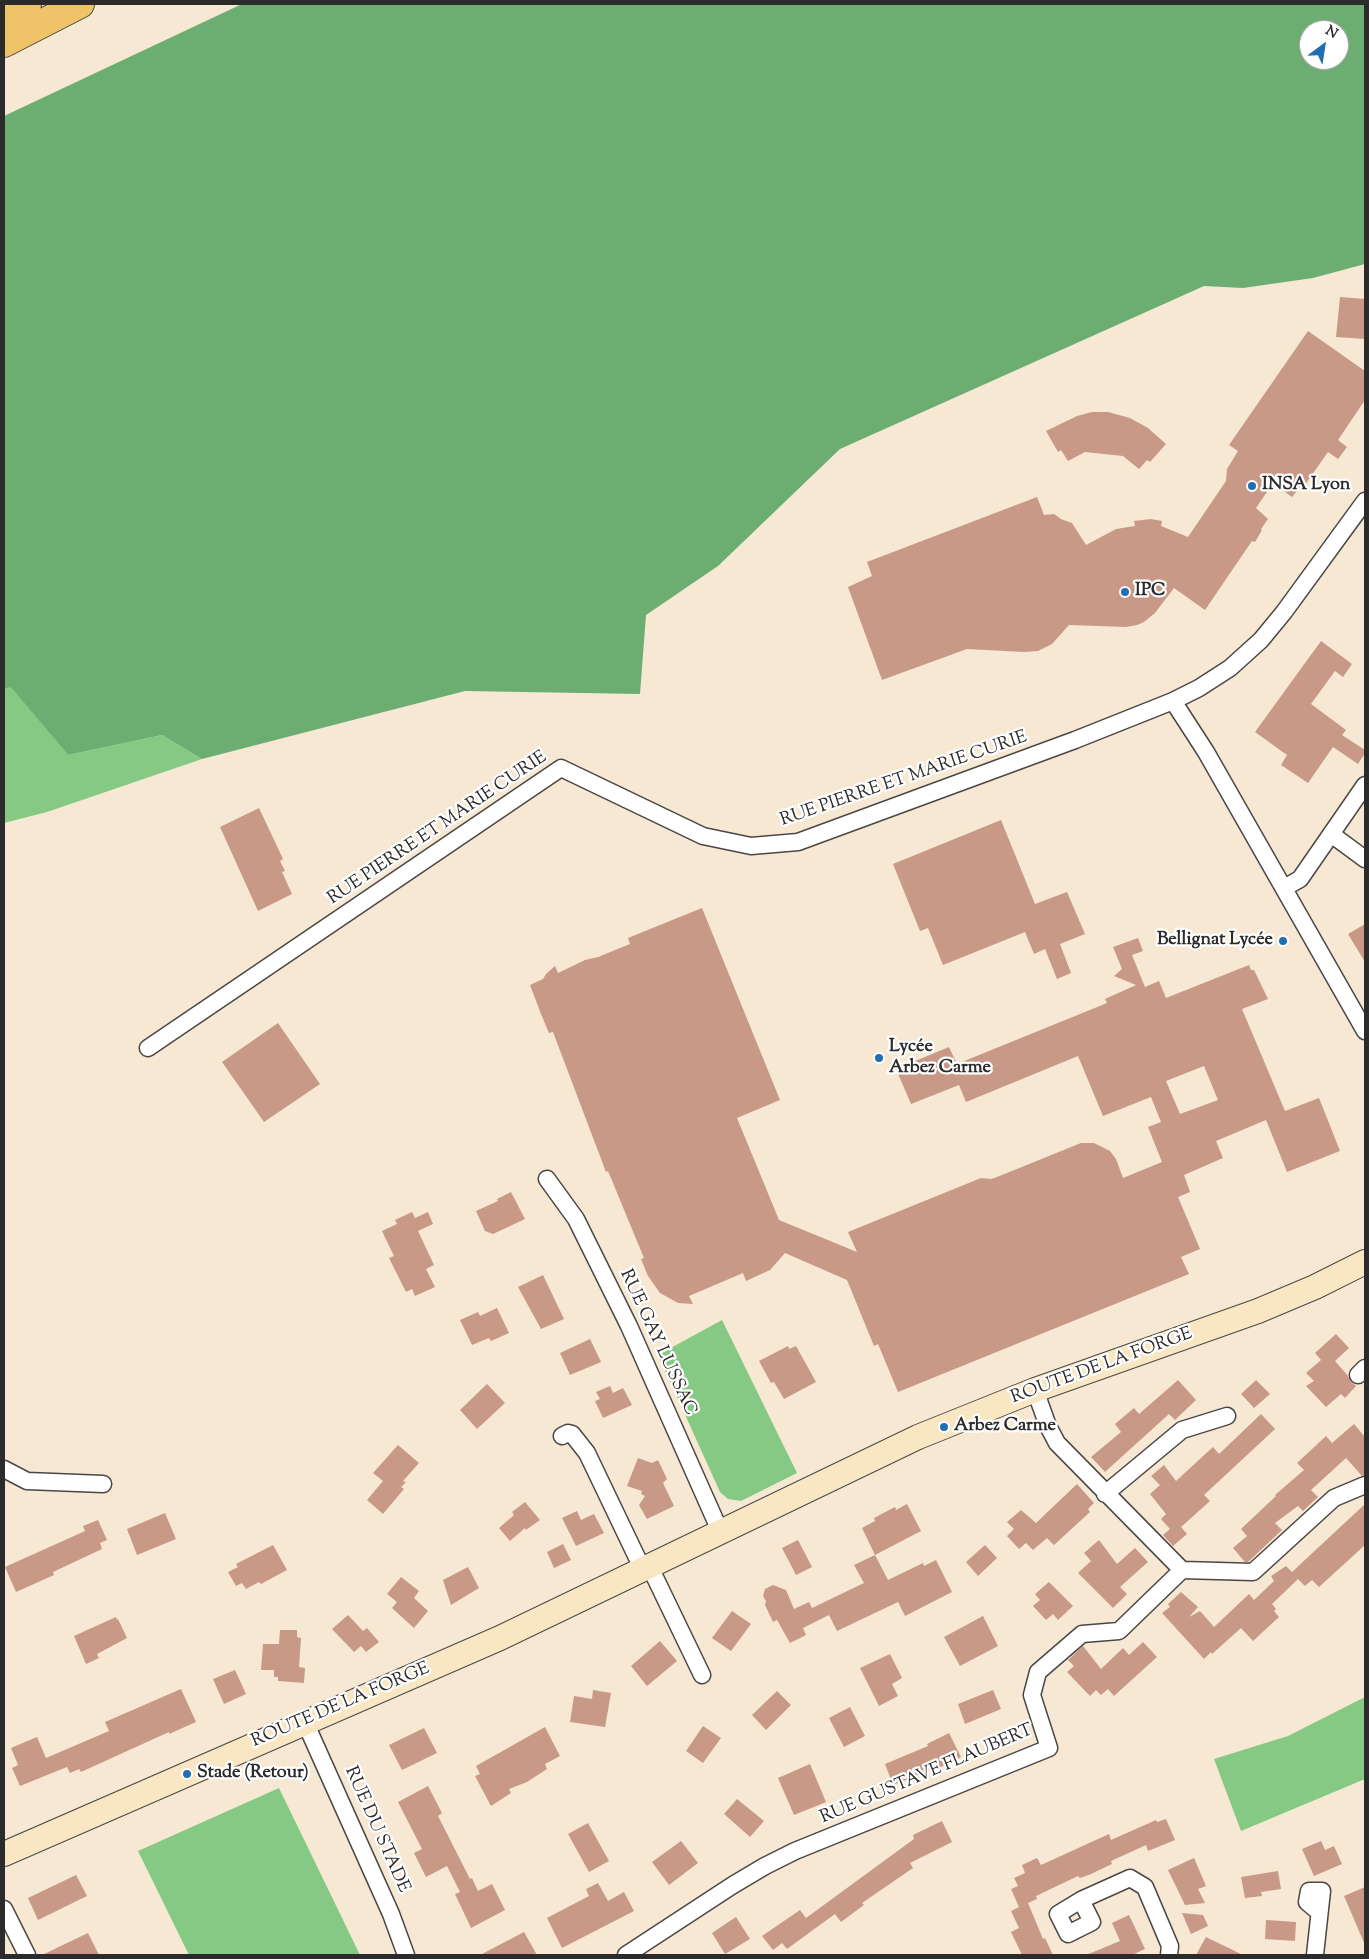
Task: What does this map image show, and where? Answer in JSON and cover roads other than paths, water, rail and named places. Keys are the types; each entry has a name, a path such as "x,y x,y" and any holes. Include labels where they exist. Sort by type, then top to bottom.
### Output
{"highway":[{"path":"4,16 27,4"},
{"path":"4,43 80,4"}],"main road":[{"name":"ROUTE DE LA FORGE","path":"4,1854 500,1638 645,1566 892,1448 1035,1390 1258,1311 1315,1287 1365,1262"}],"street":[{"path":"1365,501 1284,612 1261,640 1230,668 1200,688 1173,700 1206,752 1365,1031"},
{"name":"RUE PIERRE ET MARIE CURIE","path":"148,1048 561,768 703,836 751,846 774,845 798,842 1075,740 1173,700"},
{"path":"1284,888 1300,879 1365,785"},
{"path":"1331,834 1365,859"},
{"name":"RUE GAY LUSSAC","path":"547,1179 576,1219 629,1326 720,1531"},
{"path":"1035,1390 1048,1426 1057,1443 1105,1494 1182,1570 1253,1572 1334,1498 1365,1485"},
{"path":"1105,1494 1182,1430 1226,1416"},
{"path":"562,1436 568,1433 572,1434 587,1453 702,1675"},
{"path":"4,1469 28,1481 103,1484"},
{"name":"RUE GUSTAVE FLAUBERT","path":"626,1955 765,1866 795,1851 1049,1748 1032,1695 1038,1672 1082,1634 1119,1632 1182,1570"},
{"name":"RUE DU STADE","path":"305,1722 391,1914 406,1955"},
{"path":"1081,1900 1130,1878 1145,1887 1170,1946 1169,1955"},
{"path":"4,1909 27,1955"},
{"path":"1315,1955 1319,1912"}],"place":[{"name":"INSA Lyon","path":"1252,486"},
{"name":"IPC","path":"1125,592"},
{"name":"Bellignat Lycée","path":"1283,941"},
{"name":"Lycée Arbez Carme","path":"879,1058"},
{"name":"Arbez Carme","path":"944,1427"},
{"name":"Stade (Retour)","path":"187,1774"}]}
